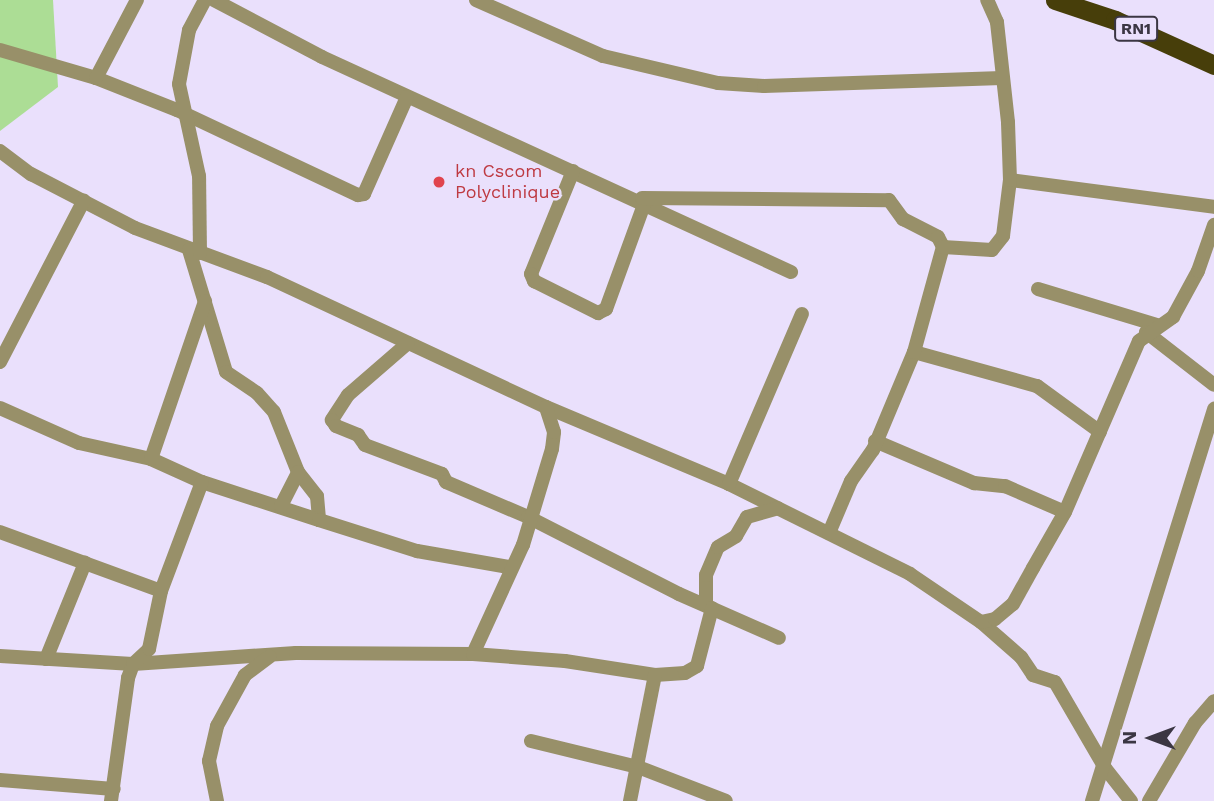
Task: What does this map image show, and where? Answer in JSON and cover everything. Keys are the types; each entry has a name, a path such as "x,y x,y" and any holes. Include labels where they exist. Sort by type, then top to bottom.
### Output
{"highway":[{"name":"RN1","path":"1055,0 1115,20 1214,65"}],"street":[{"path":"96,78 137,0"},
{"path":"205,0 189,30 179,84 199,176 195,251 205,301 226,372 267,402 298,472 317,496 318,520"},
{"path":"214,0 407,97 641,200 791,272"},
{"path":"476,0 603,56 718,83 764,86 1002,78"},
{"path":"943,247 987,251 997,246 1003,236 1010,180 997,22 987,0"},
{"path":"0,50 96,78 184,114 361,195 407,97"},
{"path":"0,151 31,174 84,200 195,251 267,277 546,407 729,484 910,574 981,622 1021,657 1033,675 1055,682 1105,768 1131,801"},
{"path":"573,171 531,274 534,281 598,313 606,309 641,200"},
{"path":"1010,180 1214,207"},
{"path":"0,362 84,200"},
{"path":"641,200 889,200 903,219 937,237 943,247 914,352 875,441 842,500 829,533"},
{"path":"981,622 995,619 1013,604 1065,512 1100,432 1151,328 1173,317 1187,295 1214,225"},
{"path":"1038,289 1151,328 1214,385"},
{"path":"150,459 205,301"},
{"path":"729,484 802,314"},
{"path":"408,343 356,386 332,423 358,435 365,444 442,474 446,482 528,517 779,638"},
{"path":"914,352 1037,386 1100,432"},
{"path":"473,654 509,567 523,545 528,517 554,439 546,407"},
{"path":"0,408 79,443 150,459 202,482 417,551 509,567"},
{"path":"1092,801 1105,768 1214,409"},
{"path":"875,441 974,483 1005,486 1065,512"},
{"path":"281,506 298,472"},
{"path":"0,780 112,795 133,664 149,649 161,591 202,482"},
{"path":"0,656 133,664 271,655 473,654 565,661 655,675 685,673 697,666 709,606 706,575 718,547 736,536 750,515 778,508"},
{"path":"0,532 161,591"},
{"path":"46,659 85,563"},
{"path":"217,801 209,761 217,726 245,675 271,655"},
{"path":"630,801 655,675"},
{"path":"1149,801 1195,723 1214,701"},
{"path":"531,741 638,767 726,801"}],"green space":[{"path":"0,0 53,0 58,87 0,131"}],"place":[{"name":"kn Cscom Polyclinique","path":"439,182"}]}
